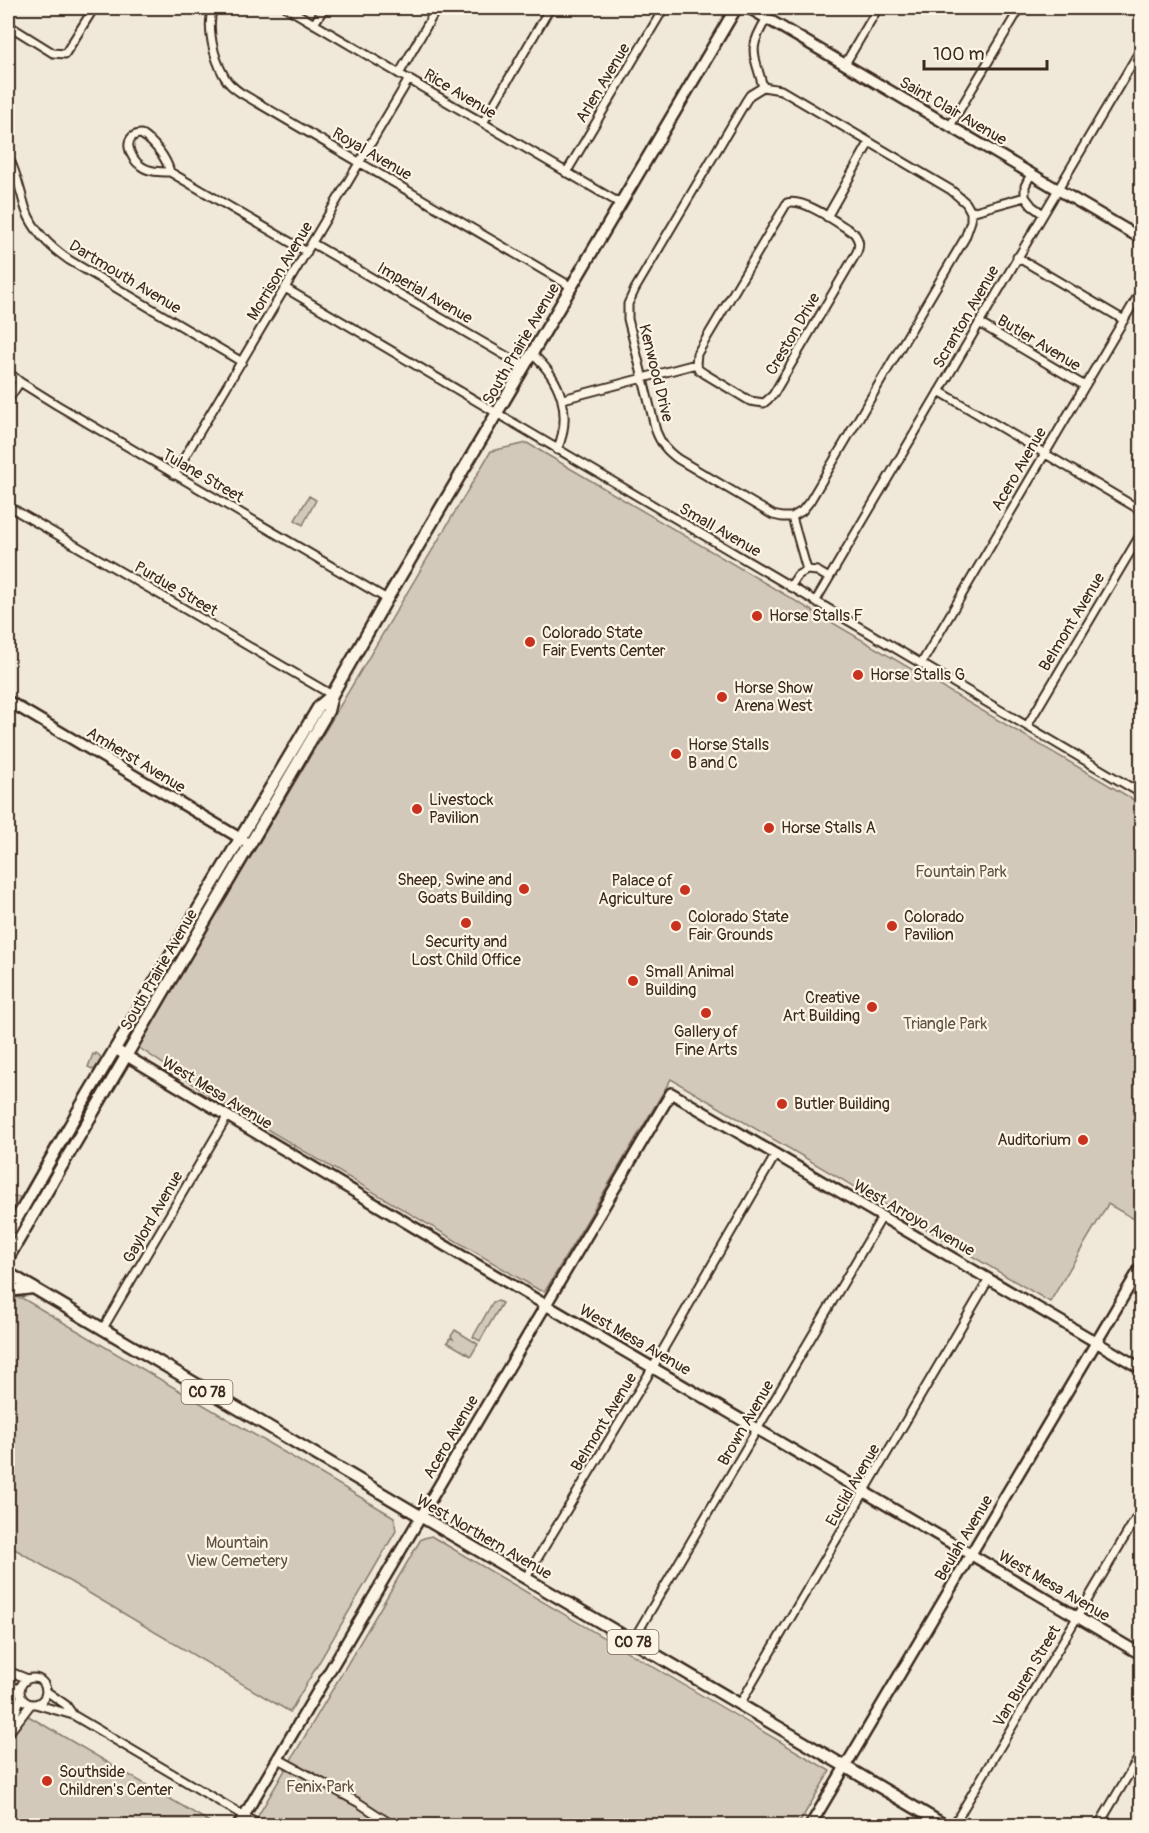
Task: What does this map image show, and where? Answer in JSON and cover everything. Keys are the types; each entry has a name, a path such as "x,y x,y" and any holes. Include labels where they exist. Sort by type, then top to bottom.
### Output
{"main road":[{"name":"South Prairie Avenue","path":"8,1258 328,711 332,695 387,599 736,8"},
{"name":"South Prairie Avenue","path":"8,1234 319,706 332,695"},
{"path":"8,1222 21,1211"},
{"name":"West Northern Avenue","path":"8,1274 946,1826"},
{"path":"8,1291 33,1288"}],"street":[{"path":"8,25 53,53 65,54 94,8"},
{"name":"Royal Avenue","path":"213,8 210,15 210,29 224,76 240,93 572,287"},
{"name":"Rice Avenue","path":"287,8 621,204"},
{"path":"314,24 324,8"},
{"path":"399,74 437,8"},
{"path":"483,123 550,8"},
{"name":"Arlen Avenue","path":"566,173 664,8"},
{"name":"Saint Clair Avenue","path":"749,8 1142,239"},
{"path":"845,64 878,8"},
{"path":"950,126 1020,8"},
{"path":"766,18 757,34 753,48 763,87 781,90 951,190 966,203 971,212 971,221 965,238 810,501 802,511 792,517 807,570"},
{"name":"Scranton Avenue","path":"815,602 1142,47"},
{"name":"Morrison Avenue","path":"174,475 409,79"},
{"name":"Kenwood Drive","path":"763,87 750,95 746,101 632,296 628,304 628,319 659,441 666,450 773,515 783,518 792,517"},
{"path":"170,172 168,163 148,138 141,134 132,137 128,148 136,162 148,170 170,172 307,252"},
{"path":"827,217 869,143"},
{"name":"Dartmouth Avenue","path":"8,156 33,224 54,249 242,362"},
{"path":"1031,174 1024,186 1025,197 1043,214"},
{"path":"971,212 1025,197"},
{"name":"Creston Drive","path":"797,201 854,233 858,238 859,248 769,400 764,403 750,401 699,370 696,364 697,354 787,203 797,201"},
{"name":"Imperial Avenue","path":"312,243 525,367"},
{"path":"1017,257 1124,320"},
{"name":"Small Avenue","path":"285,288 1142,794"},
{"name":"Acero Avenue","path":"921,664 1142,289"},
{"name":"Butler Avenue","path":"979,323 1085,386"},
{"path":"532,354 549,372 563,399 565,423 557,450"},
{"path":"563,399 696,364"},
{"name":"Tulane Street","path":"8,372 20,382 174,475 387,599"},
{"path":"8,400 20,382"},
{"path":"939,391 1142,511"},
{"name":"Purdue Street","path":"8,506 332,695"},
{"name":"Belmont Avenue","path":"1027,726 1142,532"},
{"path":"790,587 798,575 807,570 817,571 829,578"},
{"name":"Amherst Avenue","path":"8,701 250,844"},
{"path":"1134,789 1142,776"},
{"name":"West Mesa Avenue","path":"115,1049 1142,1655"},
{"name":"Acero Avenue","path":"238,1826 670,1093"},
{"name":"West Arroyo Avenue","path":"670,1093 1142,1369"},
{"name":"Gaylord Avenue","path":"102,1330 227,1117"},
{"name":"Belmont Avenue","path":"525,1579 653,1367 776,1154"},
{"name":"Brown Avenue","path":"633,1642 882,1217"},
{"name":"Beulah Avenue","path":"810,1826 1142,1264"},
{"name":"Euclid Avenue","path":"740,1704 989,1279"},
{"name":"Van Buren Street","path":"954,1826 1142,1508"},
{"path":"8,1671 28,1679 40,1680 46,1691 66,1705 73,1715"},
{"path":"9,1732 22,1684 28,1679"},
{"path":"8,1682 33,1704 73,1715 261,1826"},
{"path":"9,1732 33,1704 44,1698 46,1691"},
{"path":"1098,1826 1142,1752"},
{"path":"277,1758 359,1803 394,1826"}],"green space":[{"name":"Colorado State Fair Grounds","path":"527,443 1141,804 1141,1223 1108,1204 1050,1302 671,1079 547,1288 544,1291 539,1290 211,1096 138,1047 491,451"},
{"path":"309,496 316,500 303,525 295,520"},
{"path":"96,1053 101,1060 94,1070 88,1067 93,1054"},
{"path":"61,1127 64,1128 18,1205 8,1215 8,1197 21,1197"},
{"name":"Mountain View Cemetery","path":"8,1297 22,1298 394,1517 396,1531 290,1712 8,1545"},
{"path":"493,1302 502,1303 480,1341 473,1337"},
{"path":"455,1330 478,1344 471,1356 447,1342 450,1338 453,1339 451,1336"},
{"name":"Fenix Park","path":"431,1536 830,1771 798,1825 252,1826 421,1539"},
{"path":"18,1710 215,1825 8,1826 8,1729"}],"place":[{"name":"Horse Stalls F","path":"757,616"},
{"name":"Colorado State Fair Events Center","path":"530,642"},
{"name":"Horse Stalls G","path":"858,675"},
{"name":"Horse Show Arena West","path":"722,697"},
{"name":"Horse Stalls B and C","path":"676,754"},
{"name":"Livestock Pavilion","path":"417,809"},
{"name":"Horse Stalls A","path":"769,828"},
{"name":"Sheep, Swine and Goats Building","path":"524,889"},
{"name":"Palace of Agriculture","path":"685,890"},
{"name":"Security and Lost Child Office","path":"466,923"},
{"name":"Colorado State Fair Grounds","path":"676,926"},
{"name":"Colorado Pavilion","path":"892,926"},
{"name":"Small Animal Building","path":"633,981"},
{"name":"Creative Art Building","path":"872,1007"},
{"name":"Gallery of Fine Arts","path":"706,1013"},
{"name":"Butler Building","path":"782,1104"},
{"name":"Auditorium","path":"1083,1140"},
{"name":"Southside Children's Center","path":"47,1781"}],"park label":[{"name":"Fountain Park","path":"961,872"},
{"name":"Triangle Park","path":"945,1024"}]}
